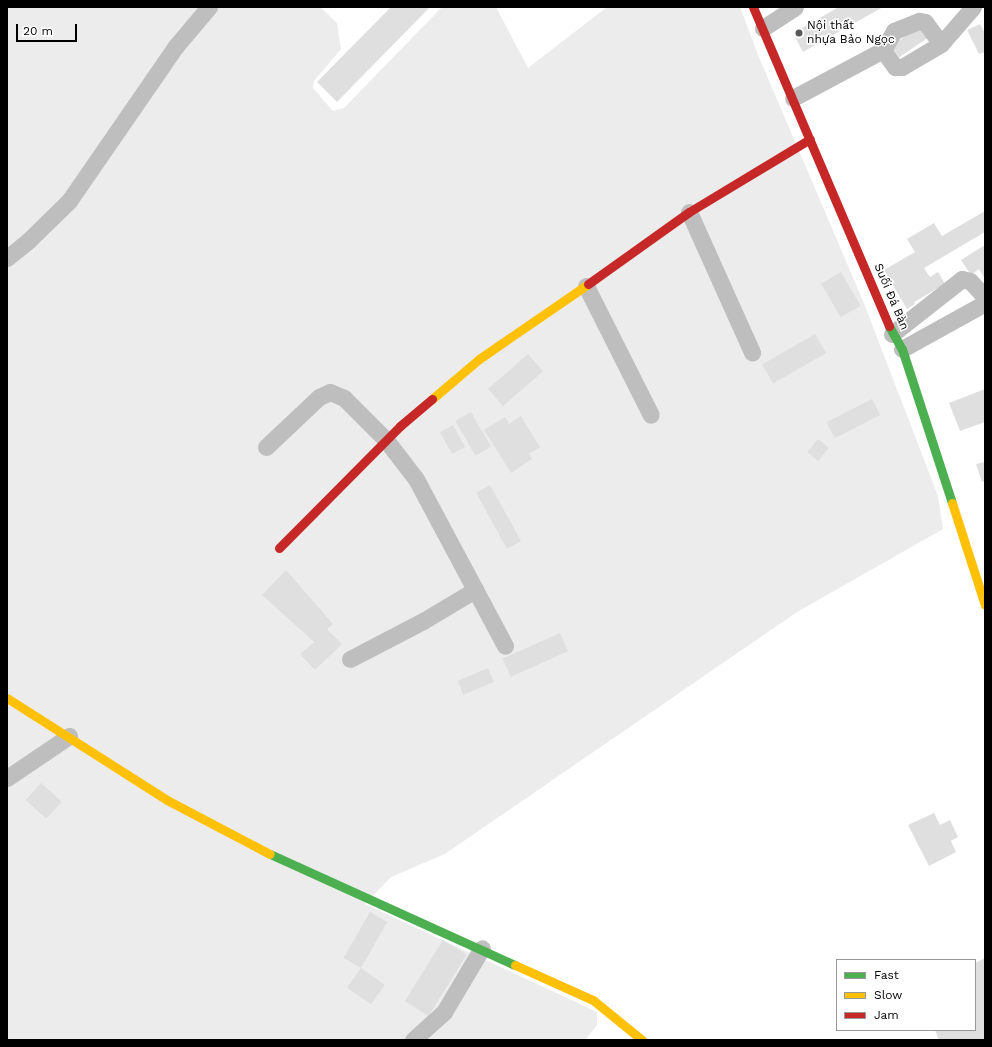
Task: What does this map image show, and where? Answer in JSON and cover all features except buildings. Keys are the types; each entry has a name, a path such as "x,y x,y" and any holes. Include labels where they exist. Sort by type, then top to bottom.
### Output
{"street":[{"path":"7,258 29,240 69,201 176,46 210,7"},
{"name":"Suối Đá Bàn","path":"753,7 793,98 892,334 902,349 982,586 985,605"},
{"path":"763,28 795,7"},
{"path":"883,50 895,67 902,67 941,44 973,7"},
{"path":"793,98 883,50 894,31 919,21 925,22 941,44"},
{"path":"279,548 386,440 479,359 586,286 688,212 810,139"},
{"path":"688,212 752,352"},
{"path":"892,334 962,279 970,281 985,297"},
{"path":"586,286 650,415"},
{"path":"902,349 985,303"},
{"path":"266,447 319,397 330,392 344,398 386,440 416,479 505,646"},
{"path":"350,659 423,621 475,590"},
{"path":"7,698 69,736 166,800 267,852 482,948 593,1000 642,1040"},
{"path":"7,778 69,736"},
{"path":"413,1040 444,1012 482,948"}],"shaded area":[{"path":"7,7 320,7 337,23 341,49 314,81 313,88 333,111 344,108 442,7 496,7 528,68 607,7 740,7 758,55 863,301 938,496 943,529 797,612 445,854 391,877 365,904 597,1012 597,1025 585,1040 7,1040"}],"traffic: fast":[{"path":"889,326 902,349 952,503"},
{"path":"270,854 515,965"}],"traffic: slow":[{"path":"432,399 479,359 588,284"},
{"path":"952,503 985,605"},
{"path":"7,698 167,800 270,854"},
{"path":"515,965 593,1000 642,1040"}],"traffic: jam":[{"path":"753,7 889,326"},
{"path":"588,284 689,212 810,139"},
{"path":"279,548 400,426 432,399"}],"place":[{"name":"Nội thất nhựa Bảo Ngọc","path":"799,33"}]}
